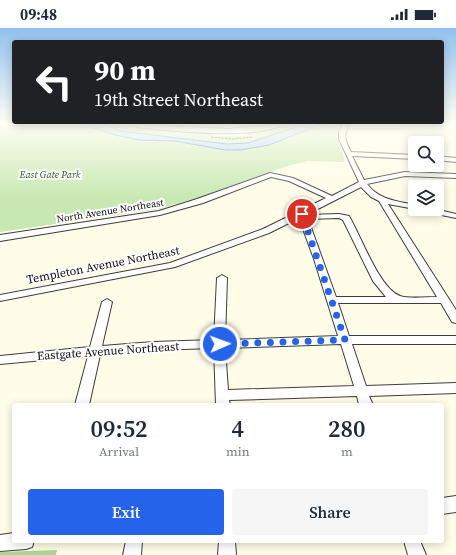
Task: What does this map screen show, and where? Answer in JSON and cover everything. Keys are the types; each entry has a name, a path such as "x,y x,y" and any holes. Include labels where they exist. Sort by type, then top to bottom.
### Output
{"street":[{"path":"347,149 362,183 373,196 382,200 408,206"},
{"path":"349,154 408,157"},
{"path":"444,159 456,160"},
{"name":"Templeton Avenue Northeast","path":"0,298 172,265 266,231 302,215 362,183 405,174 456,176"},
{"name":"North Avenue Northeast","path":"0,238 160,213 200,201 270,175 291,179 333,199"},
{"path":"382,200 456,319"},
{"path":"444,213 456,216"},
{"path":"365,403 332,300 302,215 339,216 346,218 384,289 388,294 400,300"},
{"path":"222,278 220,344 223,400 361,390 456,388"},
{"path":"332,300 444,300"},
{"path":"82,403 107,302"},
{"name":"Eastgate Avenue Northeast","path":"0,360 95,350 153,346 345,340 456,340"},
{"path":"444,506 456,504"},
{"path":"0,543 12,542"},
{"path":"132,555 134,543"},
{"path":"227,543 227,555"},
{"path":"413,543 417,555"}],"green space":[{"name":"East Gate Park","path":"0,149 341,149 345,162 308,161 290,165 210,194 159,209 0,232"},
{"path":"57,550 56,555 0,555 0,552"}],"water":[{"path":"217,149 249,149 241,150"}],"route":[{"path":"220,344 345,340 319,259 302,214"}]}
